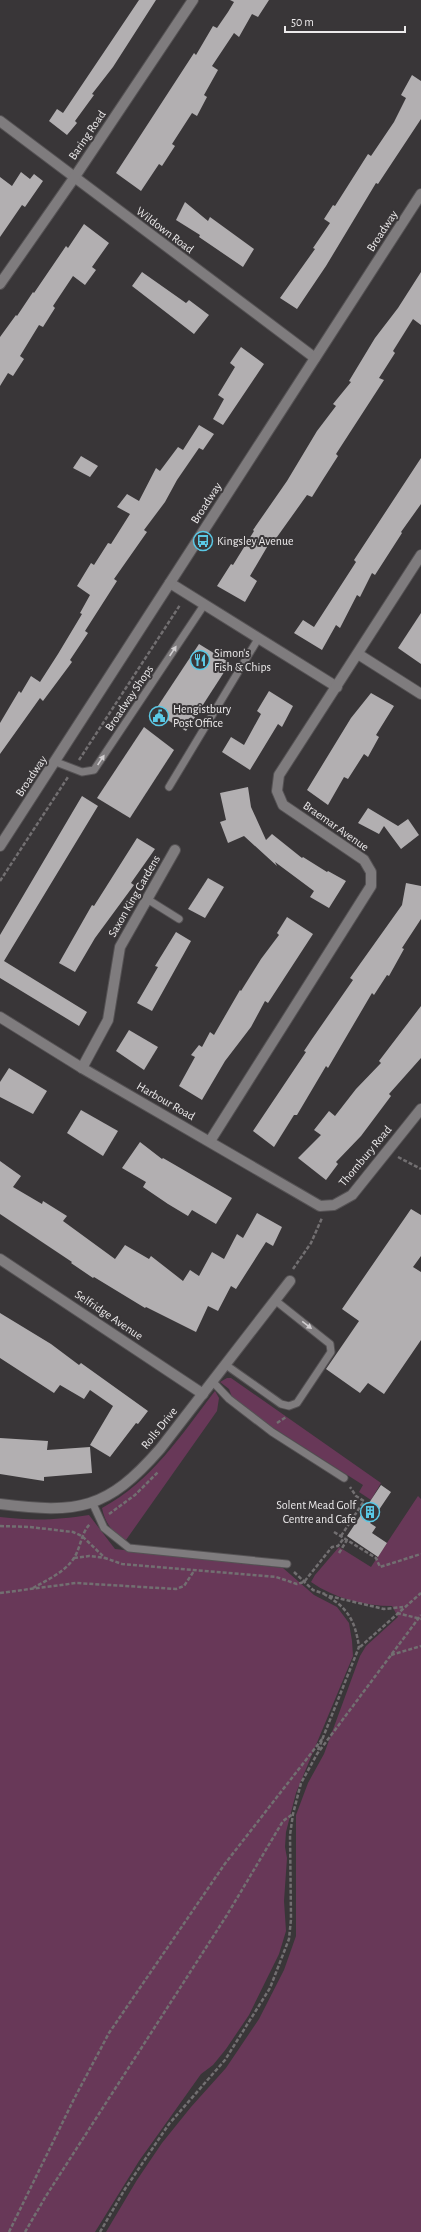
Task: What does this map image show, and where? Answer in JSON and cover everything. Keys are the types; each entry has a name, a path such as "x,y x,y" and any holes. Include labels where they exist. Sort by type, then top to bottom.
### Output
{"street":[{"name":"Baring Road","path":"0,284 74,178 193,0"},
{"name":"Wildown Road","path":"0,121 315,358"},
{"name":"Broadway","path":"0,846 56,762 421,194"},
{"name":"Braemar Avenue","path":"210,1141 371,886 371,872 364,860 283,805 277,791 279,775 337,688 421,555"},
{"path":"170,583 337,688"},
{"path":"358,654 421,694"},
{"name":"Saxon King Gardens","path":"82,1068 108,1020 120,947 176,850"},
{"name":"Harbour Road","path":"0,1017 82,1068 320,1206"},
{"name":"Thornbury Road","path":"320,1206 334,1205 352,1195 421,1109"},
{"name":"Selfridge Avenue","path":"0,1259 203,1394"},
{"name":"Rolls Drive","path":"0,1504 44,1509 66,1508 93,1504 120,1489 140,1472 213,1382 290,1281"}],"lane":[{"name":"Broadway Shops","path":"56,762 73,770 82,772 94,770 204,605"},
{"path":"169,787 258,639"},
{"path":"148,898 179,919"},
{"path":"226,1365 281,1404 289,1406 297,1403 331,1352 330,1344 325,1338 276,1301"},
{"path":"213,1382 229,1399 269,1430 344,1478"},
{"path":"93,1504 104,1528 129,1548 287,1564"}],"path":[{"path":"0,881 187,594"},
{"path":"387,1152 421,1169"},
{"path":"290,1281 292,1271 311,1243 323,1219 320,1206"},
{"path":"269,1430 287,1417 289,1406"},
{"path":"74,1558 89,1556 105,1558 122,1564 276,1577 297,1584 304,1582 332,1547 338,1546 344,1538 364,1501 356,1496 344,1478"},
{"path":"33,1588 59,1572 74,1558 82,1536 93,1521"},
{"path":"0,1526 51,1528 73,1532 82,1536 105,1558"},
{"path":"334,1532 376,1558 380,1567 421,1554"},
{"path":"339,1553 344,1538"},
{"path":"287,1564 313,1590 350,1602 384,1609 403,1607"},
{"path":"0,1593 76,1583 176,1589 184,1586 195,1570"},
{"path":"100,2232 125,2189 169,2124 225,2060 270,1988 289,1939 291,1919 290,1835 293,1814 302,1783 317,1754 359,1647 396,1613 421,1593"},
{"path":"324,1594 341,1604 349,1614 357,1634 359,1647"},
{"path":"396,1613 420,1619"},
{"path":"317,1754 391,1655 420,1619 421,1615"},
{"path":"391,1655 421,1646"},
{"path":"9,2232 74,2098 110,2033 224,1865 323,1738"},
{"path":"25,2232 76,2149 227,1915 283,1821 293,1814"}],"shaded area":[{"path":"227,1378 231,1378 381,1483 371,1500 359,1492 363,1485 272,1427 232,1397 229,1389 220,1382"},
{"path":"215,1391 219,1398 217,1411 126,1540 121,1538 107,1523 102,1508 136,1485 151,1471 178,1440"},
{"path":"418,1496 421,1499 421,2232 106,2232 137,2180 162,2143 191,2107 226,2068 259,2019 284,1970 296,1936 296,1815 308,1783 324,1754 360,1656 366,1646 398,1617 392,1606 360,1603 339,1597 311,1582 315,1575 339,1547 371,1567"},
{"path":"89,1515 115,1549 283,1568 314,1595 337,1607 349,1623 353,1656 296,1793 286,1832 285,1847 287,1858 284,1901 286,1931 279,1954 249,2015 226,2049 213,2065 201,2074 139,2161 95,2232 0,2232 0,1517 45,1519"}],"building":[{"path":"139,0 156,0 113,67 92,94 94,95 75,121 77,123 67,135 49,121 57,109 63,113"},
{"path":"230,0 269,0 258,17 252,14 239,37 234,33 212,66 218,70 204,95 207,97 197,116 192,113 172,144 175,146 162,166 159,164 141,191 116,173 194,53 196,55 213,26 217,28 228,12 234,2"},
{"path":"412,75 421,81 421,119 378,184 376,183 326,266 297,309 280,298 315,249 313,248 330,223 324,219 333,205 335,206 368,154 371,156 394,122 406,98 401,95"},
{"path":"21,172 30,179 34,174 43,181 25,207 22,205 0,237 0,177 12,186"},
{"path":"185,202 208,221 210,217 254,249 243,267 199,237 200,235 176,220"},
{"path":"84,224 109,243 92,267 96,270 85,285 73,276 53,306 55,308 43,327 39,325 20,356 24,359 13,376 8,373 0,386 0,337 16,315 17,316 33,292 34,293 66,246 68,248"},
{"path":"142,272 186,303 189,300 209,315 194,334 132,286"},
{"path":"421,272 421,325 413,319 393,351 395,353 379,378 384,380 336,454 338,456 312,497 307,495 272,544 270,542 250,576 257,581 245,602 217,586 231,564 233,565 254,531 253,530 287,481 317,431 336,406 333,404 351,382 349,381 375,338 398,308"},
{"path":"241,347 264,364 223,425 213,419 224,399 218,395 235,367 230,363"},
{"path":"199,425 214,434 203,450 199,448 177,480 165,502 144,530 147,532 114,579 117,581 85,631 88,633 70,660 72,662 43,701 40,698 0,754 0,723 19,691 21,693 31,676 40,682 58,654 82,614 80,613 90,595 77,586 91,563 94,565 108,543 111,544 130,514 117,507 127,494 139,501 156,468 160,471 178,447 183,450"},
{"path":"81,456 98,466 90,477 73,468"},
{"path":"421,458 421,504 401,532 402,533 375,575 372,573 360,597 357,595 340,628 336,625 322,650 294,633 303,620 314,627 356,562 354,560"},
{"path":"421,613 421,664 398,648"},
{"path":"199,644 230,663 186,731 154,712"},
{"path":"269,691 293,706 282,727 278,724 250,770 222,752 231,737 244,745 261,714 257,711"},
{"path":"371,693 394,706 376,735 379,737 368,757 364,754 348,779 344,777 328,805 307,790 351,718"},
{"path":"144,727 174,750 130,818 97,798"},
{"path":"248,787 251,807 266,840 272,834 302,858 303,857 327,872 328,871 346,881 329,908 310,897 314,891 275,862 277,866 244,836 228,843 220,822 226,820 220,793"},
{"path":"82,796 98,806 4,961 87,1012 79,1026 0,978 0,935"},
{"path":"368,808 398,826 408,819 419,835 401,849 384,826 379,834 358,823"},
{"path":"137,838 155,849 131,883 134,885 95,938 75,972 59,963 92,905 94,906"},
{"path":"208,878 224,887 205,918 188,909"},
{"path":"406,883 421,886 421,919 402,948 404,949 389,976 387,975 374,995 372,993 328,1068 326,1066 297,1115 294,1115 274,1147 253,1131 306,1052 304,1051 353,980 350,978 402,905"},
{"path":"287,917 313,934 268,1003 265,1001 251,1027 225,1061 202,1100 179,1086 195,1057 191,1055 199,1045 202,1047 210,1032 214,1035 240,990 241,991 261,959 279,935 277,933"},
{"path":"176,932 191,941 152,1011 137,1003 158,967 155,966"},
{"path":"421,1006 421,1058 389,1094 391,1096 361,1136 336,1162 338,1164 326,1180 298,1158 321,1135 314,1130 329,1111 335,1116 356,1089 381,1063 379,1061"},
{"path":"129,1030 158,1047 144,1070 116,1051"},
{"path":"9,1068 47,1091 33,1114 0,1097 0,1082"},
{"path":"81,1110 118,1131 103,1156 67,1133"},
{"path":"140,1142 162,1159 163,1158 232,1198 216,1224 192,1210 188,1216 143,1187 146,1182 122,1168"},
{"path":"0,1161 21,1176 13,1187 42,1204 43,1201 67,1216 63,1221 115,1259 125,1245 149,1259 151,1256 183,1281 190,1270 199,1276 212,1252 224,1259 237,1234 243,1238 257,1213 282,1227 273,1246 266,1242 236,1289 231,1286 218,1311 208,1306 196,1332 146,1307 145,1308 94,1277 93,1278 71,1263 72,1262 0,1214"},
{"path":"411,1209 421,1215 421,1256 413,1267 421,1272 421,1340 384,1394 368,1383 360,1393 326,1369 359,1321 342,1309"},
{"path":"0,1313 51,1344 79,1365 81,1363 148,1411 138,1424 136,1423 110,1457 90,1445 113,1406 90,1390 84,1399 60,1385 54,1393 0,1358"},
{"path":"0,1438 48,1441 47,1450 90,1447 92,1473 44,1477 44,1481 0,1474"},
{"name":"Solent Mead Golf Centre and Cafe","path":"381,1485 391,1492 370,1523 376,1527 372,1533 387,1543 378,1557 347,1536"}],"place":[{"name":"Kingsley Avenue","path":"203,541"},
{"name":"Simon's Fish & Chips","path":"200,660"},
{"name":"Hengistbury Post Office","path":"159,716"},
{"name":"Solent Mead Golf Centre and Cafe","path":"370,1512"}]}
